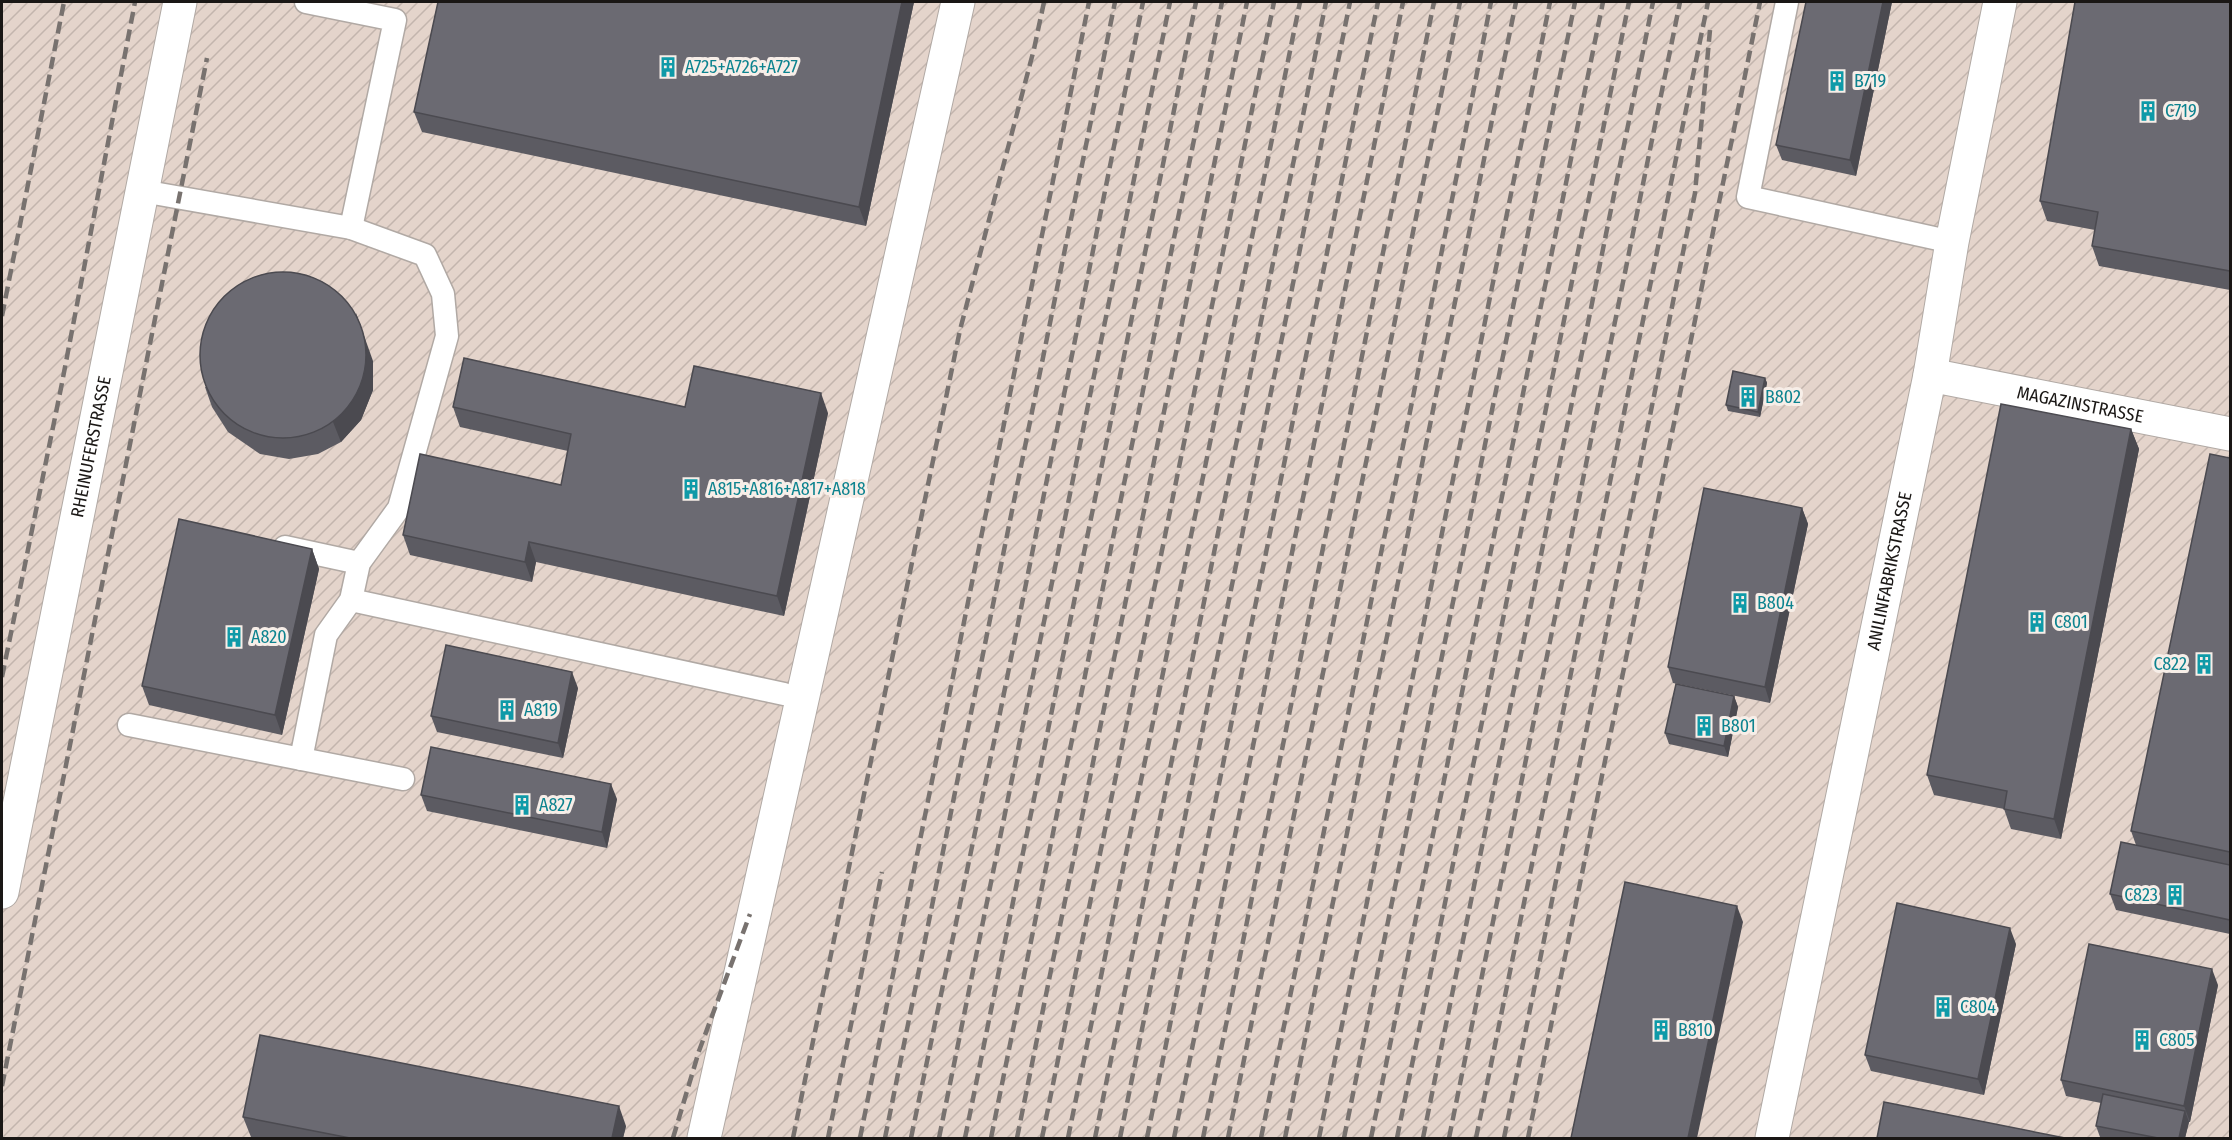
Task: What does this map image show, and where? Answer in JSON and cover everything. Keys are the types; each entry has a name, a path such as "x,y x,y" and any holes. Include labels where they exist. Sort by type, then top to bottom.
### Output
{"street":[{"name":"RHEINUFERSTRASSE","path":"2,892 180,2"},
{"path":"704,1138 958,2"},
{"name":"ANILINFABRIKSTRASSE","path":"1772,1138 1930,375 1952,242 2000,2"},
{"name":"MAGAZINSTRASSE","path":"1930,375 2230,434"}],"lane":[{"path":"306,2 395,20 351,228"},
{"path":"1787,2 1748,196 1952,242"},
{"path":"142,191 351,228 425,255 443,294 447,336 399,508 359,563 351,600 326,635 301,759"},
{"path":"267,543 359,563"},
{"path":"351,600 784,694"},
{"path":"129,725 403,779"}],"shaded area":[{"path":"2,2 2230,2 2230,1138 2,1138"}],"building":[{"name":"A725+A726+A727","path":"438,2 902,2 859,207 414,112"},
{"name":"B719","path":"1806,2 1883,2 1850,160 1776,145"},
{"name":"C719","path":"2075,2 2230,2 2230,271 2092,246 2098,212 2040,201"},
{"path":"283,272 299,273 315,278 342,296 360,323 365,339 365,371 360,387 342,414 315,432 299,437 283,438 267,437 251,432 224,414 206,387 201,371 200,355 201,339 206,323 224,296 251,278 267,273"},
{"name":"A815+A816+A817+A818","path":"464,358 685,407 694,366 821,393 777,596 529,542 525,562 403,535 420,454 561,485 571,434 453,407"},
{"name":"B802","path":"1733,371 1765,378 1758,412 1726,405"},
{"name":"C801","path":"2001,404 2131,429 2054,819 2004,809 2007,791 1927,775"},
{"name":"C822","path":"2210,454 2230,458 2230,852 2131,831"},
{"name":"B804","path":"1704,488 1802,508 1765,687 1668,667"},
{"name":"A820","path":"179,519 312,549 275,715 142,686"},
{"name":"A819","path":"446,645 572,672 558,743 431,716"},
{"name":"B801","path":"1676,684 1734,696 1724,746 1665,733"},
{"name":"A827","path":"431,747 611,784 602,832 421,795"},
{"name":"C823","path":"2121,842 2230,865 2230,920 2110,894"},
{"name":"B810","path":"1625,882 1737,906 1688,1138 1571,1138"},
{"name":"C804","path":"1897,903 2010,928 1978,1079 1865,1055"},
{"name":"C805","path":"2089,944 2212,969 2184,1106 2061,1080"},
{"path":"260,1035 619,1106 612,1138 350,1138 243,1117"},
{"path":"2103,1094 2185,1111 2179,1138 2158,1138 2096,1126"},
{"path":"1884,1102 2065,1138 1877,1138"}],"railway":[{"path":"2,316 64,2"},
{"path":"2,677 61,388 135,2"},
{"path":"793,1138 960,330 1034,49 1044,2"},
{"path":"860,1138 1089,2"},
{"path":"885,1138 1115,2"},
{"path":"911,1138 1000,713 1143,2"},
{"path":"939,1138 1170,2"},
{"path":"965,1138 1196,2"},
{"path":"991,1138 1222,2"},
{"path":"1017,1138 1247,2"},
{"path":"1042,1138 1274,2"},
{"path":"1068,1138 1300,2"},
{"path":"1095,1138 1326,2"},
{"path":"1120,1138 1350,2"},
{"path":"1147,1138 1378,2"},
{"path":"1174,1138 1403,2"},
{"path":"1203,1138 1434,2"},
{"path":"1228,1138 1460,2"},
{"path":"1261,1138 1412,402 1491,2"},
{"path":"1285,1138 1516,2"},
{"path":"1319,1138 1550,2"},
{"path":"1344,1138 1575,2"},
{"path":"1371,1138 1603,2"},
{"path":"1397,1138 1629,2"},
{"path":"1423,1138 1653,2"},
{"path":"1449,1138 1680,2"},
{"path":"1476,1138 1708,2"},
{"path":"1528,1138 1760,2"},
{"path":"1504,1138 1695,193 1710,30"},
{"path":"2,1086 207,58"},
{"path":"828,1138 882,872"},
{"path":"673,1138 699,1051 750,914"}],"place":[{"name":"A725+A726+A727","path":"668,67"},
{"name":"B719","path":"1837,81"},
{"name":"C719","path":"2148,111"},
{"name":"B802","path":"1748,397"},
{"name":"A815+A816+A817+A818","path":"691,489"},
{"name":"B804","path":"1740,603"},
{"name":"C801","path":"2037,622"},
{"name":"A820","path":"234,637"},
{"name":"C822","path":"2204,664"},
{"name":"A819","path":"507,710"},
{"name":"B801","path":"1704,726"},
{"name":"A827","path":"522,805"},
{"name":"C823","path":"2175,895"},
{"name":"C804","path":"1943,1007"},
{"name":"B810","path":"1661,1030"},
{"name":"C805","path":"2142,1040"}]}
